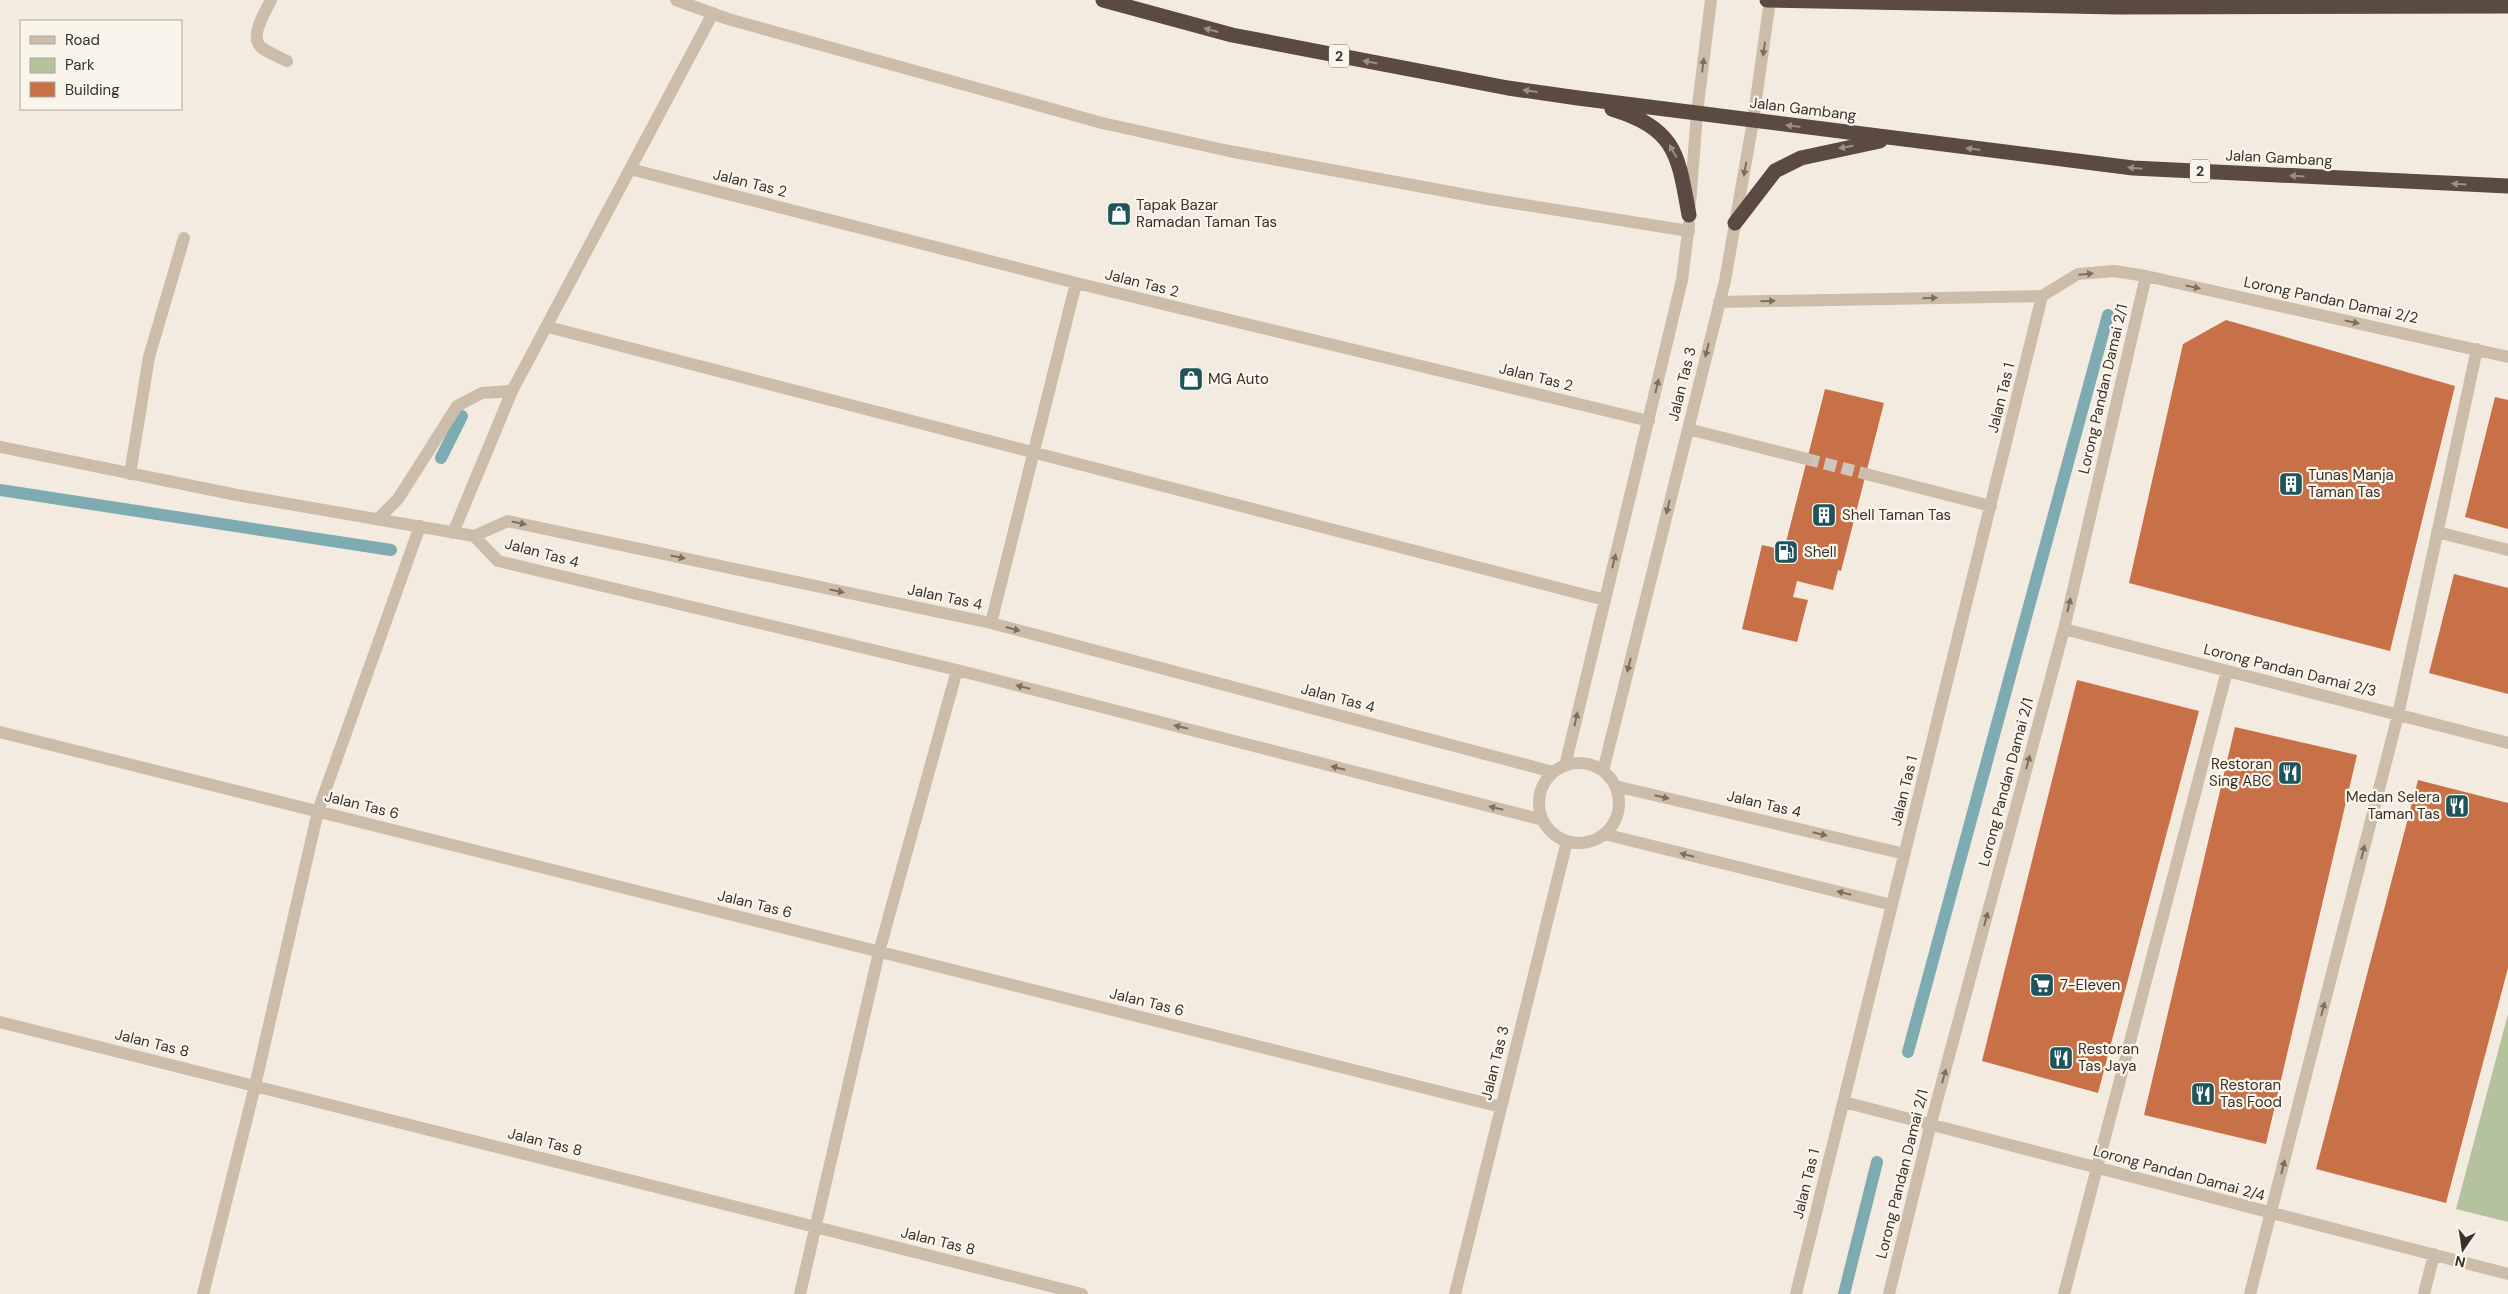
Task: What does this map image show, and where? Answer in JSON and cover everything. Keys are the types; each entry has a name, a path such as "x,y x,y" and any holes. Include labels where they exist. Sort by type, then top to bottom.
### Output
{"highway":[{"name":"Jalan Gambang","path":"1103,0 1232,35 1508,88 1578,98 2133,168 2508,186"},
{"path":"1769,0 2117,6 2508,6"},
{"path":"1578,98 1630,114 1664,134 1680,162 1690,215"},
{"path":"1734,223 1774,171 1801,158 1834,149 1894,139"}],"street":[{"path":"272,0 258,30 257,40 260,47 287,61"},
{"path":"676,0 713,13 1102,123 1211,147 1488,199 1688,231"},
{"name":"Jalan Tas 3","path":"1565,766 1682,280 1690,215 1697,113 1711,0"},
{"name":"Jalan Tas 3","path":"1603,771 1719,302 1754,121 1769,0"},
{"path":"453,533 512,391 548,328 713,13"},
{"name":"Jalan Tas 2","path":"630,169 1076,283 1649,421"},
{"path":"130,474 149,357 184,238"},
{"name":"Lorong Pandan Damai 2/2","path":"2042,296 2078,274 2114,272 2146,276 2508,357"},
{"name":"Lorong Pandan Damai 2/1","path":"1889,1294 1931,1123 2064,629 2146,276"},
{"path":"991,623 1076,283"},
{"path":"1719,302 2042,296"},
{"name":"Jalan Tas 1","path":"1796,1294 2042,296"},
{"path":"548,328 1605,600"},
{"path":"2250,1294 2398,715 2477,349"},
{"path":"378,519 398,499 457,406 482,393 512,391"},
{"path":"1688,429 1807,459"},
{"path":"0,447 237,495 474,536"},
{"path":"1866,474 1991,506"},
{"name":"Jalan Tas 4","path":"1543,820 957,670 498,561 474,536 508,521 991,623 1553,772"},
{"path":"204,1294 255,1086 318,811 420,526"},
{"path":"2437,532 2508,550"},
{"name":"Lorong Pandan Damai 2/3","path":"2064,629 2508,743"},
{"path":"800,1294 879,952 957,670"},
{"path":"2064,1294 2227,671"},
{"name":"Jalan Tas 6","path":"0,732 1501,1107"},
{"path":"1578,763 1590,765 1603,771 1615,786 1619,805 1616,818 1604,834 1587,842 1568,841 1550,831 1543,820 1539,808 1540,794 1545,783 1553,772 1565,766 1578,763"},
{"name":"Jalan Tas 4","path":"1615,786 1905,854"},
{"path":"1604,834 1892,905"},
{"name":"Jalan Tas 3","path":"1455,1294 1568,841"},
{"name":"Jalan Tas 8","path":"0,1022 1082,1294"},
{"name":"Lorong Pandan Damai 2/4","path":"1844,1102 2508,1274"},
{"path":"2424,1294 2434,1254"}],"green space":[{"path":"2508,1014 2508,1222 2456,1209"}],"building":[{"name":"Tunas Manja Taman Tas","path":"2226,320 2455,386 2390,651 2129,583 2183,344"},
{"name":"Shell Taman Tas","path":"1825,389 1884,403 1841,571 1838,570 1833,590 1797,581 1793,597 1808,600 1797,642 1742,629 1762,545 1784,550"},
{"path":"2495,397 2508,400 2508,529 2465,517"},
{"path":"2454,574 2508,588 2508,694 2429,673"},
{"path":"2077,680 2199,711 2098,1093 1982,1061"},
{"path":"2235,727 2357,755 2266,1144 2144,1115"},
{"path":"2418,780 2508,803 2508,968 2446,1203 2316,1169"}],"waterway":[{"path":"1908,1052 2108,315"},
{"path":"441,458 462,416"},
{"path":"0,490 391,550"},
{"path":"1844,1294 1877,1162"}],"tunnel":[{"path":"1807,459 1866,474"}],"place":[{"name":"Tapak Bazar Ramadan Taman Tas","path":"1119,214"},
{"name":"MG Auto","path":"1191,379"},
{"name":"Tunas Manja Taman Tas","path":"2291,484"},
{"name":"Shell Taman Tas","path":"1824,515"},
{"name":"Shell","path":"1786,552"},
{"name":"Restoran Sing ABC","path":"2290,773"},
{"name":"Medan Selera Taman Tas","path":"2457,806"},
{"name":"7-Eleven","path":"2042,985"},
{"name":"Restoran Tas Jaya","path":"2061,1058"},
{"name":"Restoran Tas Food","path":"2203,1094"}]}
